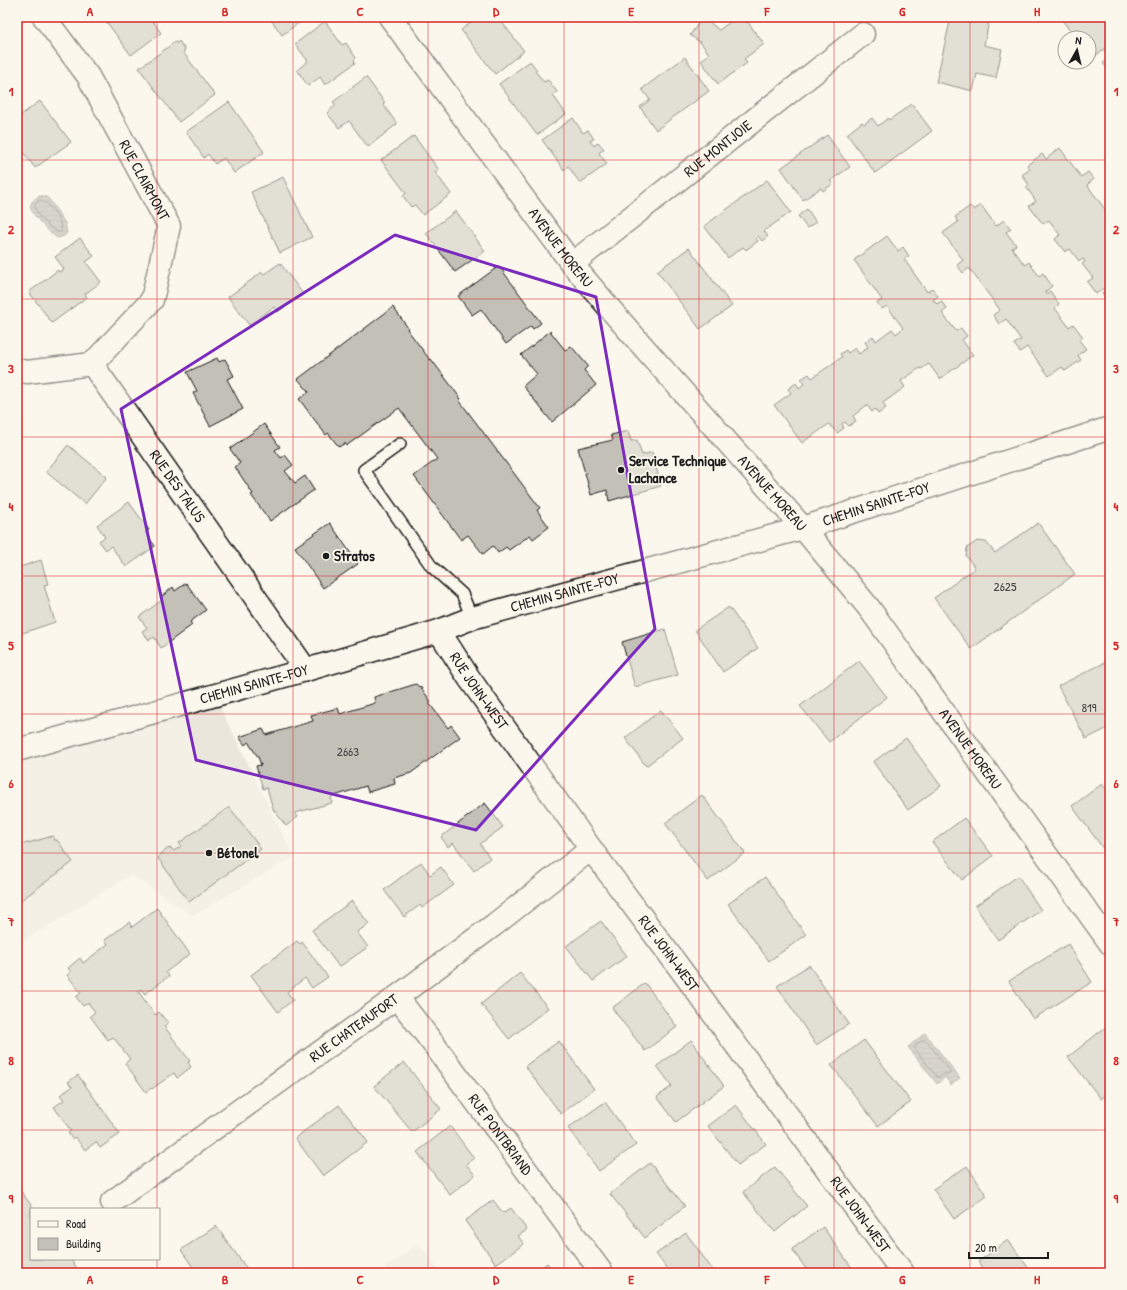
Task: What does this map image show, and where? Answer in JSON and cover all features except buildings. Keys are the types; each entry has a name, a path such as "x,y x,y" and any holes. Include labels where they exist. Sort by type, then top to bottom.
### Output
{"street":[{"name":"RUE CLAIRMONT","path":"44,17 88,76 169,226 152,300 92,364"},
{"name":"AVENUE MOREAU","path":"390,17 572,264 617,318 803,528 869,608 1110,943"},
{"name":"RUE MONTJOIE","path":"572,264 863,34"},
{"path":"17,370 27,372 92,364"},
{"name":"RUE DES TALUS","path":"92,364 306,670"},
{"name":"CHEMIN SAINTE-FOY","path":"17,750 306,670 439,631 472,618 803,528 1110,428"},
{"name":"RUE JOHN-WEST","path":"439,631 469,678 591,849 692,984 903,1273"},
{"name":"RUE CHATEAUFORT","path":"112,1202 397,997 494,925 591,849"},
{"name":"RUE PONTBRIAND","path":"397,997 435,1046 602,1273"}],"lane":[{"path":"400,444 364,470 432,567 462,594 472,618"}],"highlighted area":[{"path":"395,235 596,297 655,629 476,830 196,760 121,409"}],"shaded area":[{"path":"214,695 294,857 193,916 131,875 17,945 17,750"},
{"path":"418,1243 441,1273 378,1273"}],"water":[{"path":"39,196 44,196 49,199 65,223 67,233 64,236 58,238 52,234 39,221 32,211 32,202"},
{"path":"925,1033 960,1078 951,1085 945,1077 937,1084 908,1047"}],"place":[{"name":"Service Technique Lachance","path":"621,470"},
{"name":"Stratos","path":"326,556"},
{"name":"Bétonel","path":"209,853"}]}
